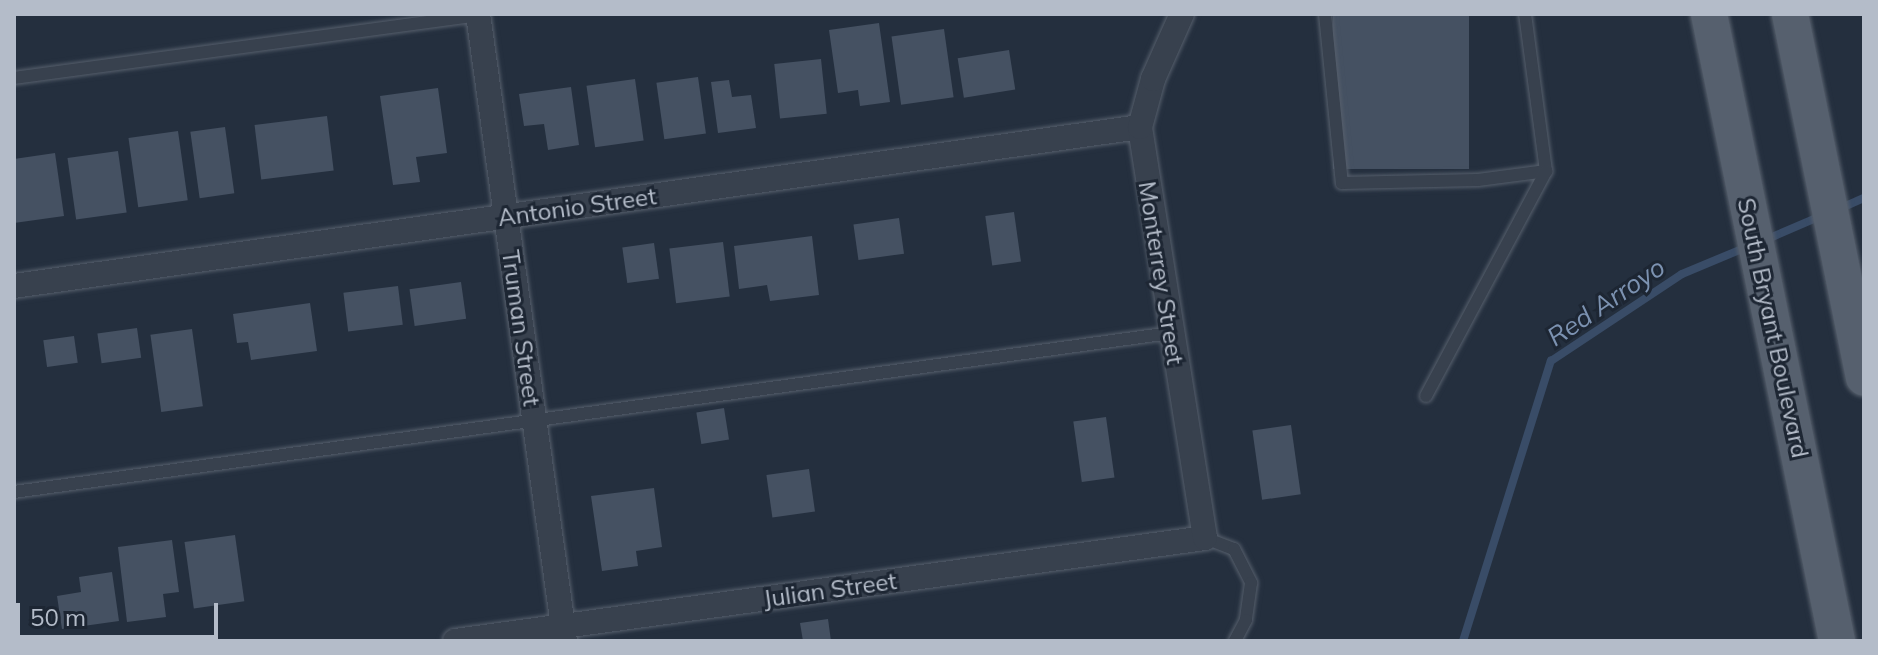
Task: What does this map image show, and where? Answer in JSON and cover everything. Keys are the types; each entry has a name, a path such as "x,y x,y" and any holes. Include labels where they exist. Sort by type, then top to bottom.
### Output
{"main road":[{"name":"South Bryant Boulevard","path":"1709,14 1837,641"},
{"path":"1790,14 1864,378"}],"street":[{"name":"Monterrey Street","path":"1182,14 1153,79 1140,127 1170,333 1205,538"},
{"name":"Truman Street","path":"482,15 506,217 564,634"},
{"name":"Antonio Street","path":"14,286 1140,127"},
{"name":"Julian Street","path":"455,641 564,634 1205,538"}],"lane":[{"path":"1325,14 1342,183 1478,180 1546,171"},
{"path":"1426,396 1546,171 1525,14"},
{"path":"14,78 482,15"},
{"path":"14,492 1170,333"},
{"path":"1205,538 1234,549 1251,583 1246,620 1235,641"}],"building":[{"path":"1333,14 1469,14 1469,169 1333,169"},
{"path":"879,23 890,102 860,106 858,90 838,93 829,30"},
{"path":"944,29 954,97 901,105 892,36"},
{"path":"1009,50 1015,90 964,98 958,58"},
{"path":"821,59 827,114 780,119 774,64"},
{"path":"698,77 706,133 664,139 656,83"},
{"path":"635,79 644,140 595,147 586,86"},
{"path":"729,80 732,97 751,95 756,128 718,133 711,82"},
{"path":"571,87 579,145 548,150 544,124 524,126 519,94"},
{"path":"438,88 447,153 416,157 420,182 393,185 380,96"},
{"path":"327,116 334,171 261,179 255,125"},
{"path":"225,127 234,193 200,198 190,132"},
{"path":"178,131 188,200 138,207 128,138"},
{"path":"118,151 127,212 76,219 67,158"},
{"path":"55,153 64,216 14,223 14,159"},
{"path":"1014,212 1021,262 992,266 985,216"},
{"path":"899,218 904,254 858,260 853,224"},
{"path":"812,236 819,295 770,301 767,285 739,289 734,246"},
{"path":"723,242 730,297 676,303 669,249"},
{"path":"654,243 659,279 627,283 622,247"},
{"path":"461,282 466,319 415,326 410,289"},
{"path":"398,286 403,325 348,331 343,293"},
{"path":"310,303 317,351 251,360 248,342 237,343 233,314"},
{"path":"137,328 141,358 102,363 97,334"},
{"path":"192,329 203,406 161,412 150,335"},
{"path":"74,336 78,363 47,367 43,340"},
{"path":"724,408 729,440 701,444 696,412"},
{"path":"1106,417 1114,477 1082,482 1073,422"},
{"path":"1291,425 1301,494 1262,500 1252,430"},
{"path":"809,469 815,512 772,518 766,475"},
{"path":"654,488 662,547 636,551 638,566 602,571 591,496"},
{"path":"235,535 244,601 194,608 184,542"},
{"path":"172,540 179,592 163,594 166,617 127,622 118,547"},
{"path":"112,572 119,621 62,629 57,596 81,592 79,577"},
{"path":"828,619 831,641 803,641 800,623"}],"waterway":[{"name":"Red Arroyo","path":"1839,209 1864,198"},
{"name":"Red Arroyo","path":"1765,240 1823,215"},
{"name":"Red Arroyo","path":"1463,641 1551,361 1682,274 1749,246"}]}
